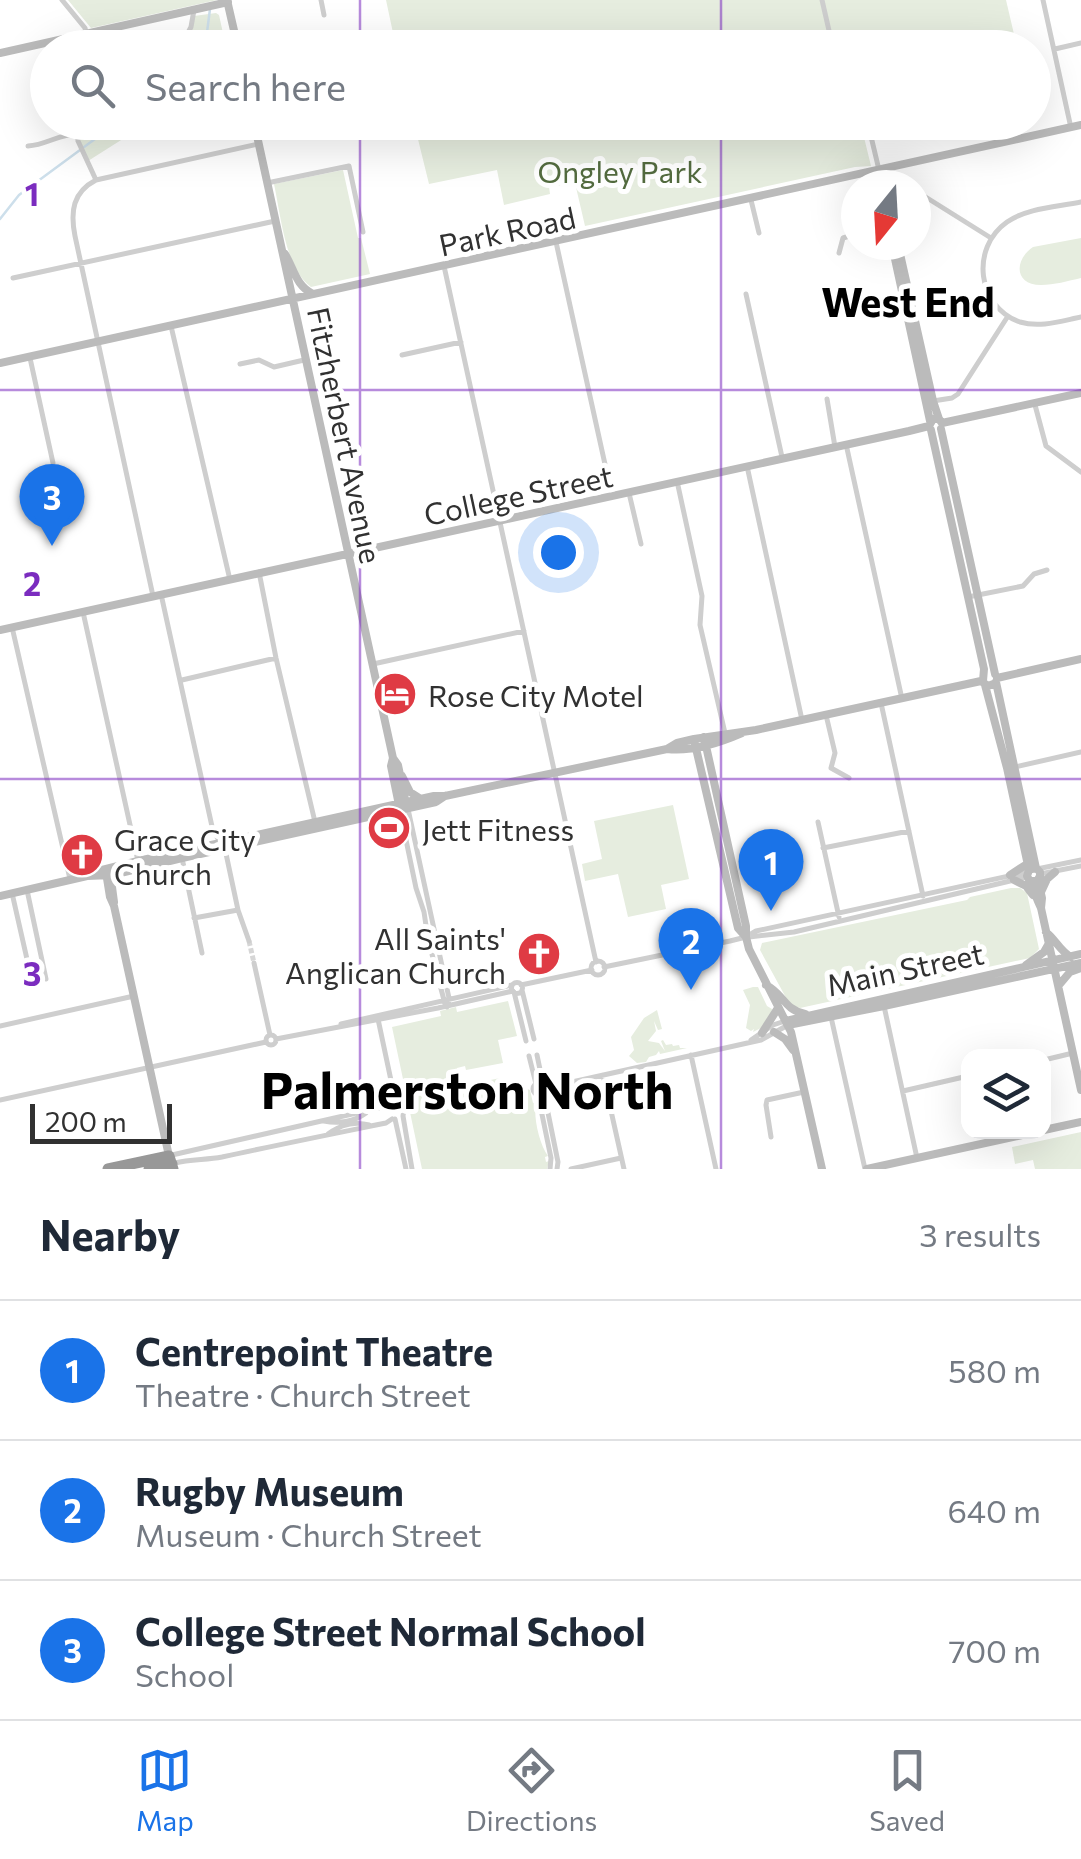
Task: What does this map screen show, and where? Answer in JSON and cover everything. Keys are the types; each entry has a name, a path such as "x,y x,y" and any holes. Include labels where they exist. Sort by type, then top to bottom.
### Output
{"highway":[{"path":"108,1169 171,1163"},
{"path":"149,1169 171,1163"}],"main road":[{"path":"171,15 210,0"},
{"path":"100,30 230,1 235,30"},
{"path":"0,53 30,46"},
{"name":"Park Road","path":"1051,132 1076,126"},
{"name":"Fitzherbert Avenue","path":"257,140 392,758 400,772 403,806"},
{"name":"Park Road","path":"879,170 1013,140"},
{"name":"Park Road","path":"0,363 841,179"},
{"path":"281,249 300,284 313,294"},
{"path":"898,260 973,596 996,678 1026,838 1036,872 1047,879 1039,899"},
{"name":"College Street","path":"0,630 1081,393"},
{"path":"973,596 984,680 1011,768"},
{"path":"984,680 990,686 996,678 1081,660"},
{"path":"108,872 138,861 403,806 421,798 556,773 984,680"},
{"path":"700,742 746,937 793,1039 822,1169"},
{"name":"Fitzherbert Avenue","path":"392,758 395,785 403,806"},
{"path":"400,772 410,792 421,798"},
{"path":"379,809 395,785"},
{"path":"0,896 182,858 315,822 436,802 445,796"},
{"path":"1026,838 1032,850 1048,944 1081,1090"},
{"path":"108,872 110,897 171,1163"},
{"path":"1012,878 1036,872"},
{"path":"1012,878 1039,899"},
{"path":"1046,932 1064,953 1076,956"},
{"path":"1022,968 1048,944"},
{"name":"Main Street","path":"786,1023 884,1006 1054,965 1076,956"},
{"path":"1059,985 1081,965"},
{"name":"Main Street","path":"786,1023 1022,968 1081,965"},
{"path":"766,985 778,993 788,1008 808,1015"},
{"path":"762,1033 778,1008"},
{"path":"793,1039 818,1019"},
{"path":"774,1032 786,1039 796,1053"},
{"path":"1051,1128 1081,1122"},
{"path":"866,1169 900,1166 917,1158 1004,1139"}],"street":[{"path":"62,0 86,30"},
{"path":"320,0 324,15"},
{"path":"822,0 828,30"},
{"path":"1043,0 1050,30"},
{"path":"189,30 194,10"},
{"path":"1051,36 1076,126"},
{"path":"1054,49 1081,44"},
{"path":"28,146 53,140"},
{"path":"78,140 96,180"},
{"path":"872,140 879,170"},
{"path":"206,847 213,831 80,264 72,210 81,191 96,180 258,144"},
{"path":"267,183 349,166 363,232"},
{"path":"751,200 759,233"},
{"path":"931,200 991,238"},
{"path":"1081,202 1021,215 991,238 983,260 984,284 992,302 1008,316 1040,324 1081,316"},
{"path":"13,278 275,221"},
{"path":"556,242 612,496"},
{"path":"839,253 841,246"},
{"path":"444,266 596,962 592,970"},
{"path":"746,294 782,458"},
{"path":"930,397 952,398 958,394 1008,316"},
{"path":"170,326 230,580"},
{"path":"402,355 460,342"},
{"path":"30,357 53,462"},
{"path":"240,364 259,360 274,367 306,360"},
{"path":"827,399 835,447"},
{"path":"1034,403 1046,446 1081,472"},
{"path":"846,444 902,699"},
{"path":"747,466 802,720"},
{"path":"677,481 702,596 700,625 725,736"},
{"path":"629,492 640,544"},
{"path":"973,596 1023,586 1034,574 1047,570"},
{"path":"260,572 315,822"},
{"path":"83,612 138,861"},
{"path":"12,628 70,880"},
{"path":"372,664 524,631"},
{"path":"180,680 276,658"},
{"path":"881,703 924,899"},
{"path":"826,715 835,753 831,768 849,778"},
{"path":"1011,768 1081,752"},
{"name":"Fitzherbert Avenue","path":"403,806 428,895 446,1002"},
{"name":"Fitzherbert Avenue","path":"403,806 419,896 446,1002"},
{"path":"818,822 839,918"},
{"path":"823,848 909,830"},
{"path":"213,831 223,846 249,941"},
{"path":"182,858 202,953"},
{"path":"604,967 1081,863"},
{"path":"28,890 46,979"},
{"path":"12,893 29,968"},
{"path":"419,896 428,895"},
{"path":"194,918 238,910"},
{"path":"596,962 604,967"},
{"path":"254,963 270,1039"},
{"path":"592,970 599,975 604,967"},
{"path":"378,1017 592,970"},
{"path":"517,989 534,1039"},
{"path":"517,989 526,1041"},
{"path":"0,1026 134,996"},
{"path":"382,1033 390,1020 446,1002"},
{"path":"884,1006 917,1158"},
{"path":"0,1100 334,1027 346,1021 405,1015"},
{"path":"378,1017 394,1105 389,1112 409,1169"},
{"path":"831,1017 866,1169"},
{"name":"Main Street","path":"541,1089 761,1040 786,1023"},
{"name":"Main Street","path":"744,1044 773,1025 786,1023"},
{"path":"1051,1058 1073,1053"},
{"path":"533,1055 558,1162 553,1169"},
{"path":"692,1055 716,1169"},
{"path":"603,1075 624,1169"},
{"path":"903,1091 961,1078"},
{"path":"771,1137 767,1100 804,1092"},
{"path":"171,1163 320,1120 394,1105 403,1107 409,1169"},
{"path":"372,1110 378,1116 373,1126"},
{"path":"171,1163 324,1136 403,1116"},
{"path":"320,1120 324,1136"},
{"path":"572,1169 622,1158"}],"green space":[{"path":"68,0 217,0 91,28"},
{"path":"386,0 1006,0 1013,30 392,30"},
{"path":"216,13 222,30 188,30 194,16"},
{"path":"78,140 121,140 88,161"},
{"name":"Ongley Park","path":"418,140 865,140 871,166 585,226 575,183 549,187 550,194 504,205 497,170 429,184"},
{"path":"343,170 370,274 311,287 290,254 274,184"},
{"path":"1081,238 1081,278 1041,285 1022,276 1022,258 1033,247"},
{"path":"673,805 689,879 661,885 666,909 628,917 618,874 585,881 582,864 602,859 594,821"},
{"path":"1011,888 1027,893 1039,949 1030,958 800,1008 790,1005 760,950 762,943"},
{"path":"758,987 772,1009 771,1017 753,1032 754,1029 746,1028 750,1005 743,990"},
{"path":"508,1001 517,1036 498,1040 503,1063 457,1068 457,1072 450,1074 453,1088 500,1078 530,1090 533,1103 536,1102 539,1137 548,1156 547,1169 422,1169 392,1027 441,1016 440,1011 456,1007 457,1012"},
{"path":"657,1010 662,1029 658,1030 654,1021 656,1031 648,1041 659,1043 665,1051 663,1040 666,1045 687,1048 660,1054 659,1051 646,1062 637,1063 629,1056 634,1050 631,1037 644,1018"},
{"path":"1081,1132 1081,1169 1035,1169 1033,1160 1015,1164 1012,1147"}],"waterway":[{"path":"207,30 210,9"},
{"path":"0,219 19,195 94,140"}],"tunnel":[{"path":"249,941 254,963"}],"place":[{"name":"College Street Normal School","path":"52,546"},
{"name":"Rose City Motel","path":"395,694"},
{"name":"Jett Fitness","path":"389,828"},
{"name":"Grace City Church","path":"82,855"},
{"name":"Centrepoint Theatre","path":"771,911"},
{"name":"All Saints' Anglican Church","path":"539,954"},
{"name":"Rugby Museum","path":"691,990"}],"district":[{"name":"West End","path":"908,300"},
{"name":"Palmerston North","path":"467,1088"}]}
